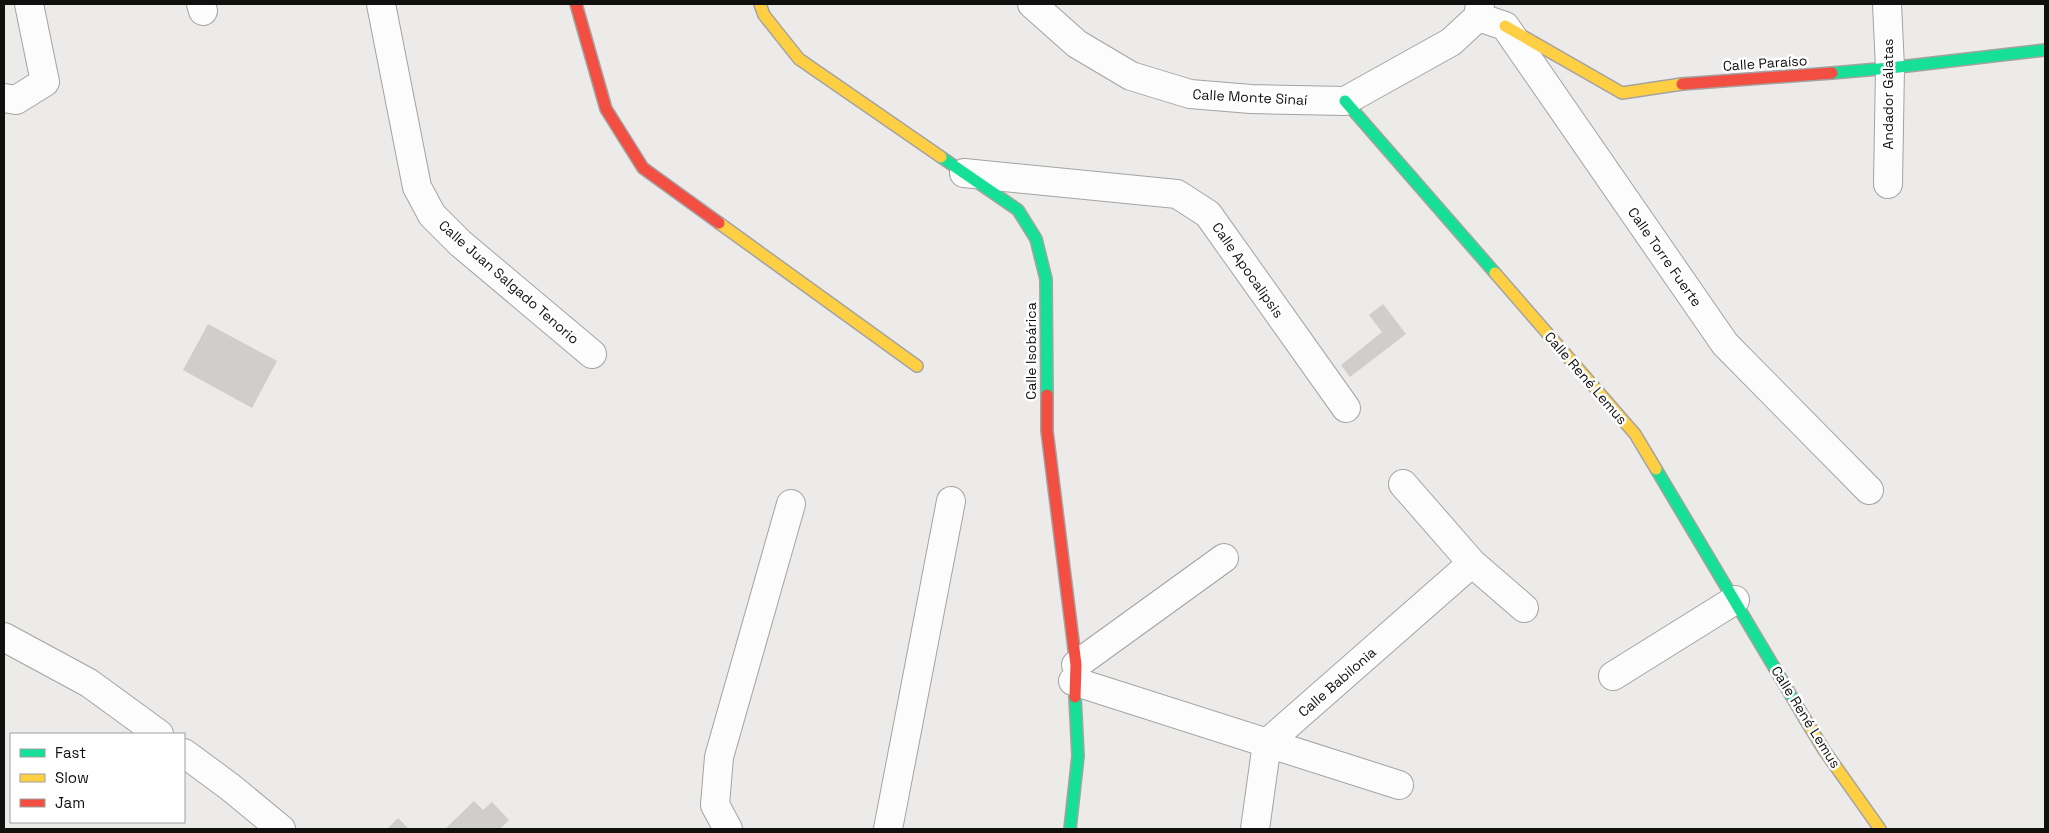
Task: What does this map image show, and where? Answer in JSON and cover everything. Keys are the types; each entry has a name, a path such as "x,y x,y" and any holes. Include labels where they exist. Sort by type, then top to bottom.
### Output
{"street":[{"path":"4,98 16,100 45,82 29,4"},
{"name":"Calle Juan Salgado Tenorio","path":"381,4 417,187 432,215 460,243 592,354"},
{"path":"576,4 606,109 643,168 916,366"},
{"name":"Calle Isobárica","path":"760,4 764,15 799,59 1018,210 1036,239 1046,279 1046,431 1075,673 1078,744 1075,800 1070,829"},
{"name":"Calle Monte Sinaí","path":"1032,4 1077,44 1131,76 1190,94 1251,99 1345,101"},
{"name":"Andador Gálatas","path":"1887,4 1890,68 1888,184"},
{"path":"1345,101 1451,42 1479,11 1505,26"},
{"name":"Calle Paraíso","path":"1505,26 1622,93 1674,85 1890,68 2045,50"},
{"name":"Calle Torre Fuerte","path":"1505,26 1726,344 1869,490"},
{"name":"Calle René Lemus","path":"1345,101 1635,434 1824,750 1880,829"},
{"name":"Calle Apocalipsis","path":"964,173 1178,194 1208,214 1346,408"},
{"path":"1403,484 1472,563 1524,608"},
{"path":"888,829 951,501"},
{"path":"728,829 715,805 719,757 791,504"},
{"path":"1075,673 1224,558"},
{"name":"Calle Babilonia","path":"1267,743 1472,563"},
{"path":"1613,676 1735,600"},
{"path":"4,637 89,683 158,733"},
{"path":"1075,673 1267,743 1399,784"},
{"path":"1255,829 1267,743"},
{"path":"185,754 230,787 281,829"}],"building":[{"path":"1383,304 1406,334 1350,377 1341,365 1382,332 1369,315"},
{"path":"208,324 277,361 252,408 183,370"},
{"path":"474,801 483,810 492,802 509,820 500,829 445,829"},
{"path":"398,818 409,829 387,829"}],"traffic: fast":[{"path":"1832,73 2045,50"},
{"path":"1345,101 1495,273"},
{"path":"941,157 1018,210 1036,239 1046,279 1047,395"},
{"path":"1656,469 1805,719"},
{"path":"1070,829 1078,756 1075,697"}],"traffic: slow":[{"path":"760,4 764,15 799,59 941,157"},
{"path":"1505,26 1622,93 1682,84"},
{"path":"719,223 917,366"},
{"path":"1495,273 1635,434 1656,469"},
{"path":"1805,719 1824,750 1880,829"}],"traffic: jam":[{"path":"576,4 606,109 643,168 719,223"},
{"path":"1682,84 1832,73"},
{"path":"1047,395 1047,431 1076,665 1075,697"}]}
